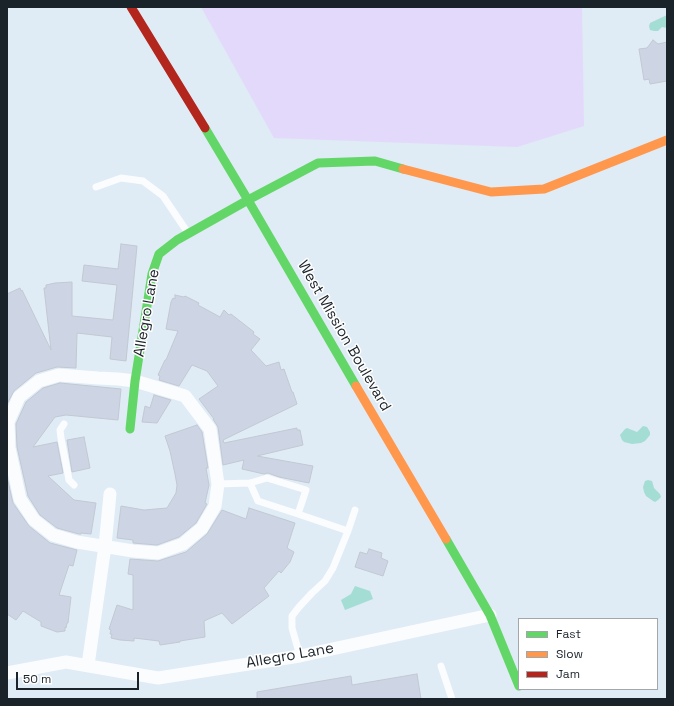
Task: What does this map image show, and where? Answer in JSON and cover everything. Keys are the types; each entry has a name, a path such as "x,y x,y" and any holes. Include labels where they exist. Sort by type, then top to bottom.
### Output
{"main road":[{"name":"West Mission Boulevard","path":"131,7 248,200 490,615 518,685"},
{"name":"Allegro Lane","path":"130,429 135,381 152,274 159,254 177,240 248,200 318,163 375,161 491,192 544,189 667,140"}],"street":[{"path":"59,375 118,378 135,381 185,396 210,429 218,484 215,506 202,528 184,544 158,553 133,551 77,542 53,535 34,520 20,499 8,448 8,422 19,397 39,381 59,375"},
{"path":"88,665 105,546 110,494"},
{"name":"Allegro Lane","path":"7,672 66,662 158,678 300,656 490,615"}],"lane":[{"path":"96,187 121,178 143,181 163,196 188,234"},
{"path":"64,424 60,430 61,438 69,480 74,485"},
{"path":"218,484 250,483 267,478 306,490 298,514"},
{"path":"250,483 258,501 348,531"},
{"path":"300,656 292,628 292,616 299,606 326,581 333,568 355,510"},
{"path":"441,666 452,699"}],"shaded area":[{"path":"201,7 582,7 584,126 517,147 274,138"},
{"path":"667,15 667,28 662,27 658,31 650,30 650,23"},
{"path":"643,426 647,427 650,432 650,435 645,441 632,444 622,440 620,435 625,429 627,428 637,432"},
{"path":"645,481 652,481 654,488 661,497 655,502 646,496 644,492 643,487"},
{"path":"355,586 370,591 373,599 345,610 341,600 351,594"}],"building":[{"path":"653,40 658,44 667,42 667,81 650,84 649,79 644,80 639,49 647,48"},
{"path":"121,244 137,246 126,361 110,359 112,337 77,333 76,368 57,367 36,373 14,391 7,404 7,294 20,288 21,291 22,290 51,350 44,288 46,288 46,285 55,283 72,282 72,316 113,320 117,285 82,281 84,265 118,269"},
{"path":"175,295 185,296 199,303 198,305 220,317 224,310 254,332 253,334 260,339 251,350 266,366 279,362 281,370 284,369 297,404 223,440 224,443 297,428 297,430 300,430 303,445 257,456 313,466 309,483 279,477 268,473 264,474 242,469 244,460 223,465 218,427 199,399 218,386 207,371 192,365 179,386 159,380 160,376 158,375 178,331 166,329 171,302 173,298 175,299"},
{"path":"60,383 121,389 118,420 66,415 55,417 33,447 57,442 63,473 48,476 74,500 96,503 91,534 79,534 57,528 40,515 28,496 17,447 16,424 26,402 43,388"},
{"path":"154,395 171,400 157,423 142,422 145,406 150,408"},
{"path":"197,425 202,432 208,468 206,468 209,485 205,503 207,504 196,523 179,537 157,545 133,543 133,540 117,538 121,506 144,510 167,508 176,493 177,485 170,451 165,436"},
{"path":"84,437 90,468 72,472 67,440"},
{"path":"7,477 13,503 29,526 50,543 77,550 73,566 69,565 59,595 71,597 68,623 66,628 65,627 65,631 57,632 41,626 41,622 23,611 16,620 7,614"},
{"path":"249,508 295,523 287,548 294,552 290,562 281,573 279,571 264,588 269,596 232,624 222,613 204,621 205,637 160,645 159,641 134,638 134,641 111,638 112,634 110,634 111,630 109,629 117,605 133,610 133,575 128,574 130,559 158,561 186,552 207,534 222,510 246,519"},
{"path":"369,549 382,553 381,558 388,561 383,576 355,567 360,552 367,554"},
{"path":"417,674 421,699 257,699 257,692 351,676 352,685"}],"traffic: fast":[{"path":"205,128 356,386"},
{"path":"130,429 135,381 152,274 159,254 177,240 318,163 375,161 403,169"},
{"path":"446,539 490,615 518,684"}],"traffic: slow":[{"path":"403,169 491,192 544,189 667,140"},
{"path":"356,386 446,539"}],"traffic: jam":[{"path":"131,7 205,128"}]}
